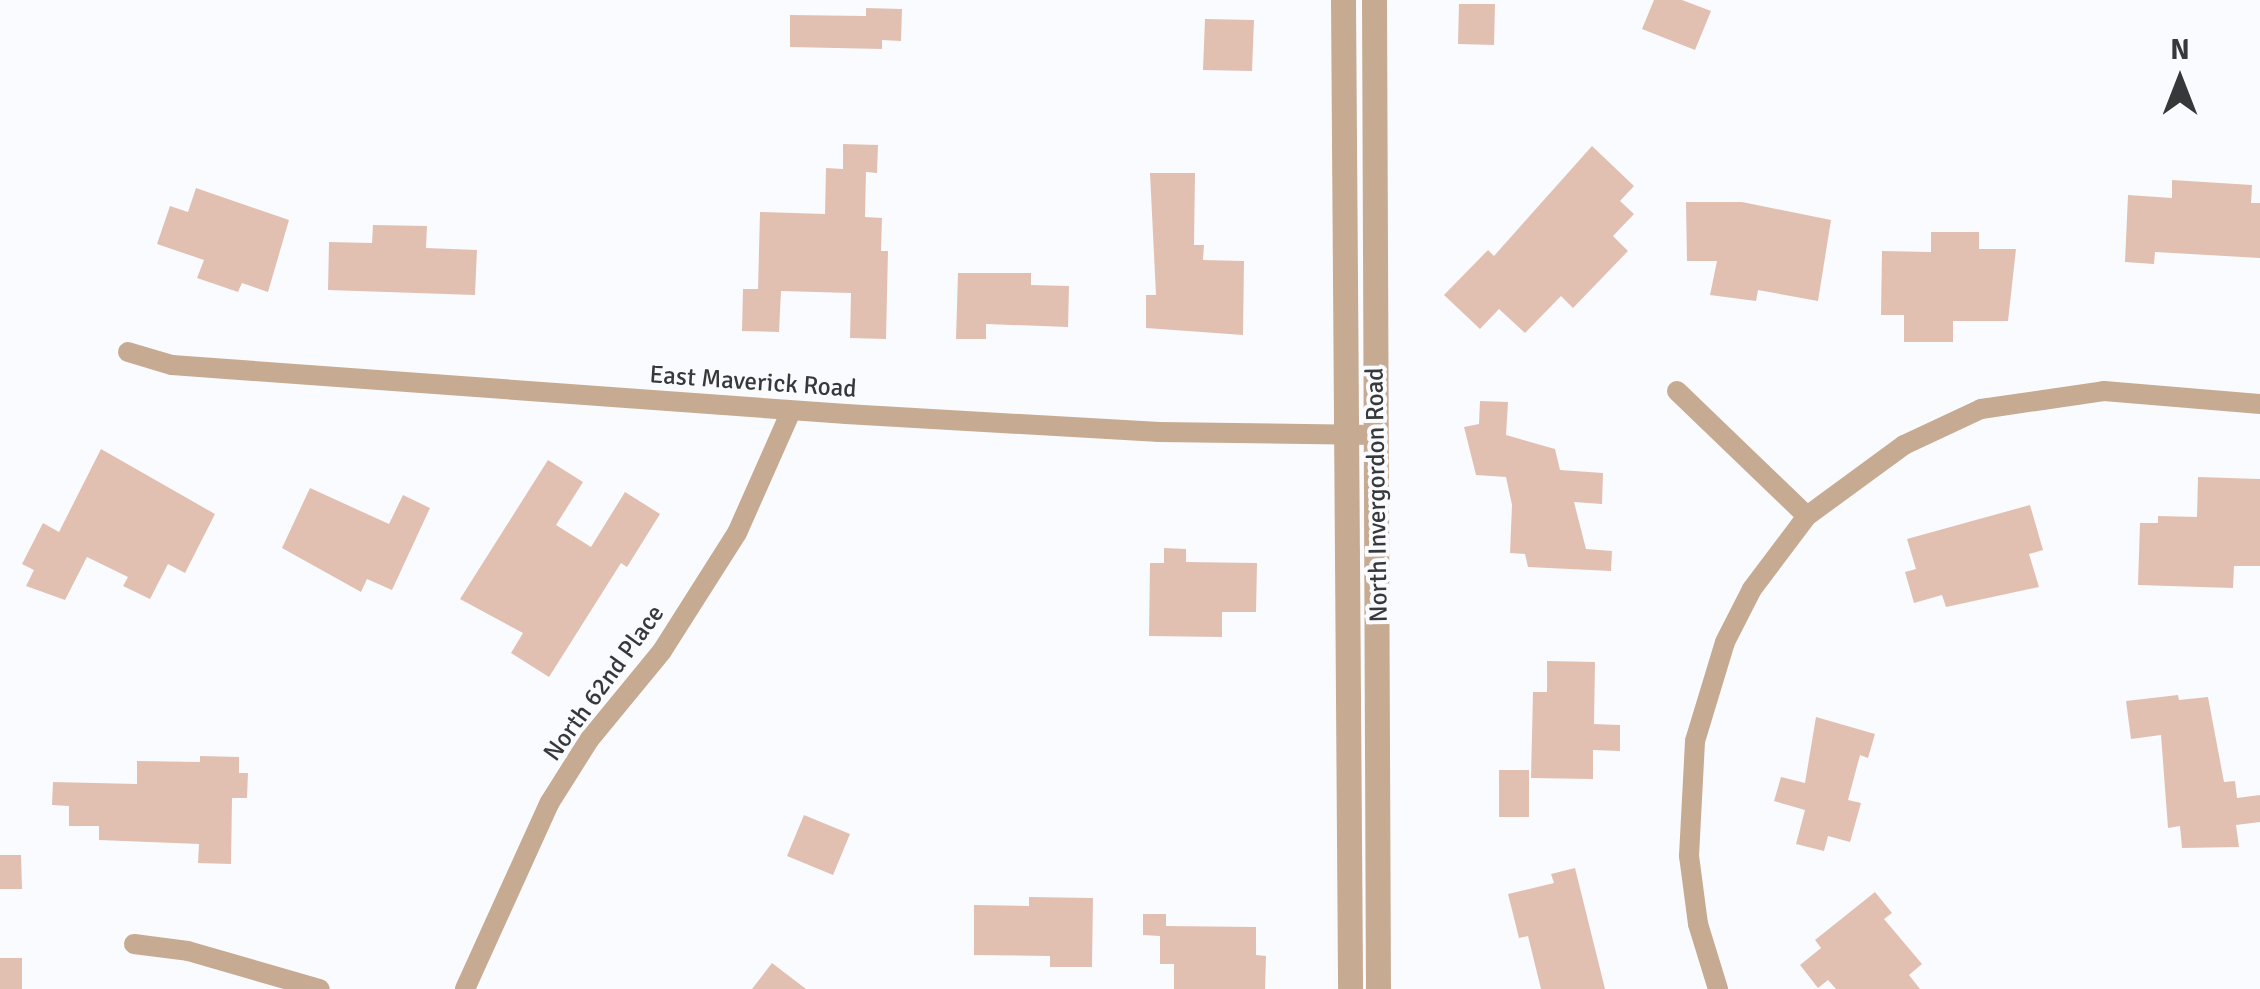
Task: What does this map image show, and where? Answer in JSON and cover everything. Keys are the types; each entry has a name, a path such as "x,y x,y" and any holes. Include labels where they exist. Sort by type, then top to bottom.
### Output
{"street":[{"name":"North Invergordon Road","path":"1343,0 1350,989"},
{"name":"North Invergordon Road","path":"1374,0 1378,989"},
{"name":"East Maverick Road","path":"128,352 172,365 791,410 1375,435"},
{"path":"1677,391 1807,516"},
{"path":"1718,989 1698,924 1689,856 1695,741 1725,642 1752,589 1807,516 1880,459 1981,409 2104,391 2260,404"},
{"name":"North 62nd Place","path":"466,989 550,802 588,740 662,652 737,533 791,410"},
{"path":"134,944 188,952 320,989"}],"building":[{"path":"1654,0 1682,0 1711,11 1695,50 1642,29"},
{"path":"1459,4 1495,4 1494,45 1458,44"},
{"path":"866,8 902,9 901,41 882,40 882,49 790,47 790,15 866,16"},
{"path":"1205,19 1254,20 1252,71 1203,70"},
{"path":"843,144 878,145 877,173 866,172 865,217 882,218 881,251 888,251 886,339 850,338 851,293 781,291 779,332 742,331 743,289 758,289 760,212 825,214 826,168 843,169"},
{"path":"1592,146 1634,186 1620,201 1634,214 1613,236 1628,251 1573,308 1561,296 1525,333 1499,309 1480,329 1444,295 1488,250 1494,256"},
{"path":"1150,173 1195,173 1194,245 1204,245 1203,260 1244,261 1243,335 1146,328 1146,295 1156,295"},
{"path":"2172,180 2252,185 2251,203 2260,203 2260,258 2155,252 2154,264 2125,262 2128,195 2172,198"},
{"path":"196,188 289,220 268,292 242,283 238,292 197,278 204,260 157,244 170,206 188,212"},
{"path":"1686,202 1742,202 1831,220 1818,301 1758,290 1756,301 1710,295 1717,261 1687,261"},
{"path":"373,225 427,226 426,248 477,250 475,295 328,290 329,242 372,243"},
{"path":"1931,232 1979,232 1979,249 2016,249 2008,321 1953,321 1953,342 1904,342 1904,315 1881,315 1882,251 1931,252"},
{"path":"958,273 1031,273 1031,285 1069,286 1068,327 986,324 986,339 956,339"},
{"path":"1480,401 1508,402 1506,435 1555,449 1560,470 1603,473 1602,504 1574,502 1586,549 1612,551 1611,571 1528,567 1525,554 1510,553 1512,505 1506,477 1476,475 1464,427 1479,424"},
{"path":"101,449 215,514 185,573 168,564 150,599 123,586 128,577 87,557 65,600 26,586 34,570 22,564 43,523 59,532"},
{"path":"548,460 583,482 556,525 591,547 625,492 660,514 627,567 621,563 549,677 511,653 523,633 460,599"},
{"path":"2198,477 2260,479 2260,566 2234,566 2233,588 2138,585 2140,523 2158,523 2158,516 2197,517"},
{"path":"310,488 389,524 403,495 430,508 392,590 367,579 361,592 282,548"},
{"path":"2030,505 2043,550 2029,554 2039,587 1946,607 1942,595 1914,603 1905,572 1916,569 1907,539"},
{"path":"1164,548 1186,549 1186,562 1257,563 1256,612 1222,612 1222,637 1149,636 1150,563 1164,563"},
{"path":"1547,661 1595,662 1594,724 1620,725 1620,751 1593,750 1593,779 1531,778 1533,692 1547,692"},
{"path":"2178,695 2179,700 2208,697 2224,782 2235,781 2237,798 2260,795 2260,822 2236,825 2239,847 2182,848 2180,826 2168,828 2161,735 2131,739 2126,701"},
{"path":"1816,717 1875,734 1868,758 1860,755 1848,800 1861,803 1850,842 1828,836 1824,851 1796,844 1805,810 1774,801 1781,777 1805,783"},
{"path":"200,756 239,757 239,773 248,773 247,798 232,798 231,864 198,863 199,844 99,840 99,826 69,826 69,806 52,805 53,782 137,784 137,761 200,762"},
{"path":"1499,770 1529,770 1529,817 1499,817"},
{"path":"804,815 850,834 833,875 787,856"},
{"path":"0,855 21,855 22,889 0,889"},
{"path":"1575,868 1605,989 1541,989 1528,936 1519,938 1508,894 1554,883 1551,874"},
{"path":"1875,892 1892,913 1884,919 1922,964 1909,975 1920,989 1836,989 1828,980 1818,988 1800,965 1821,948 1815,940"},
{"path":"1029,897 1093,898 1092,967 1050,967 1050,956 974,955 974,905 1029,906"},
{"path":"1143,914 1166,914 1166,926 1256,927 1256,955 1266,956 1265,989 1174,989 1174,964 1160,964 1160,936 1143,935"},
{"path":"0,958 22,958 22,989 0,989"},
{"path":"772,963 806,989 752,989"}]}
